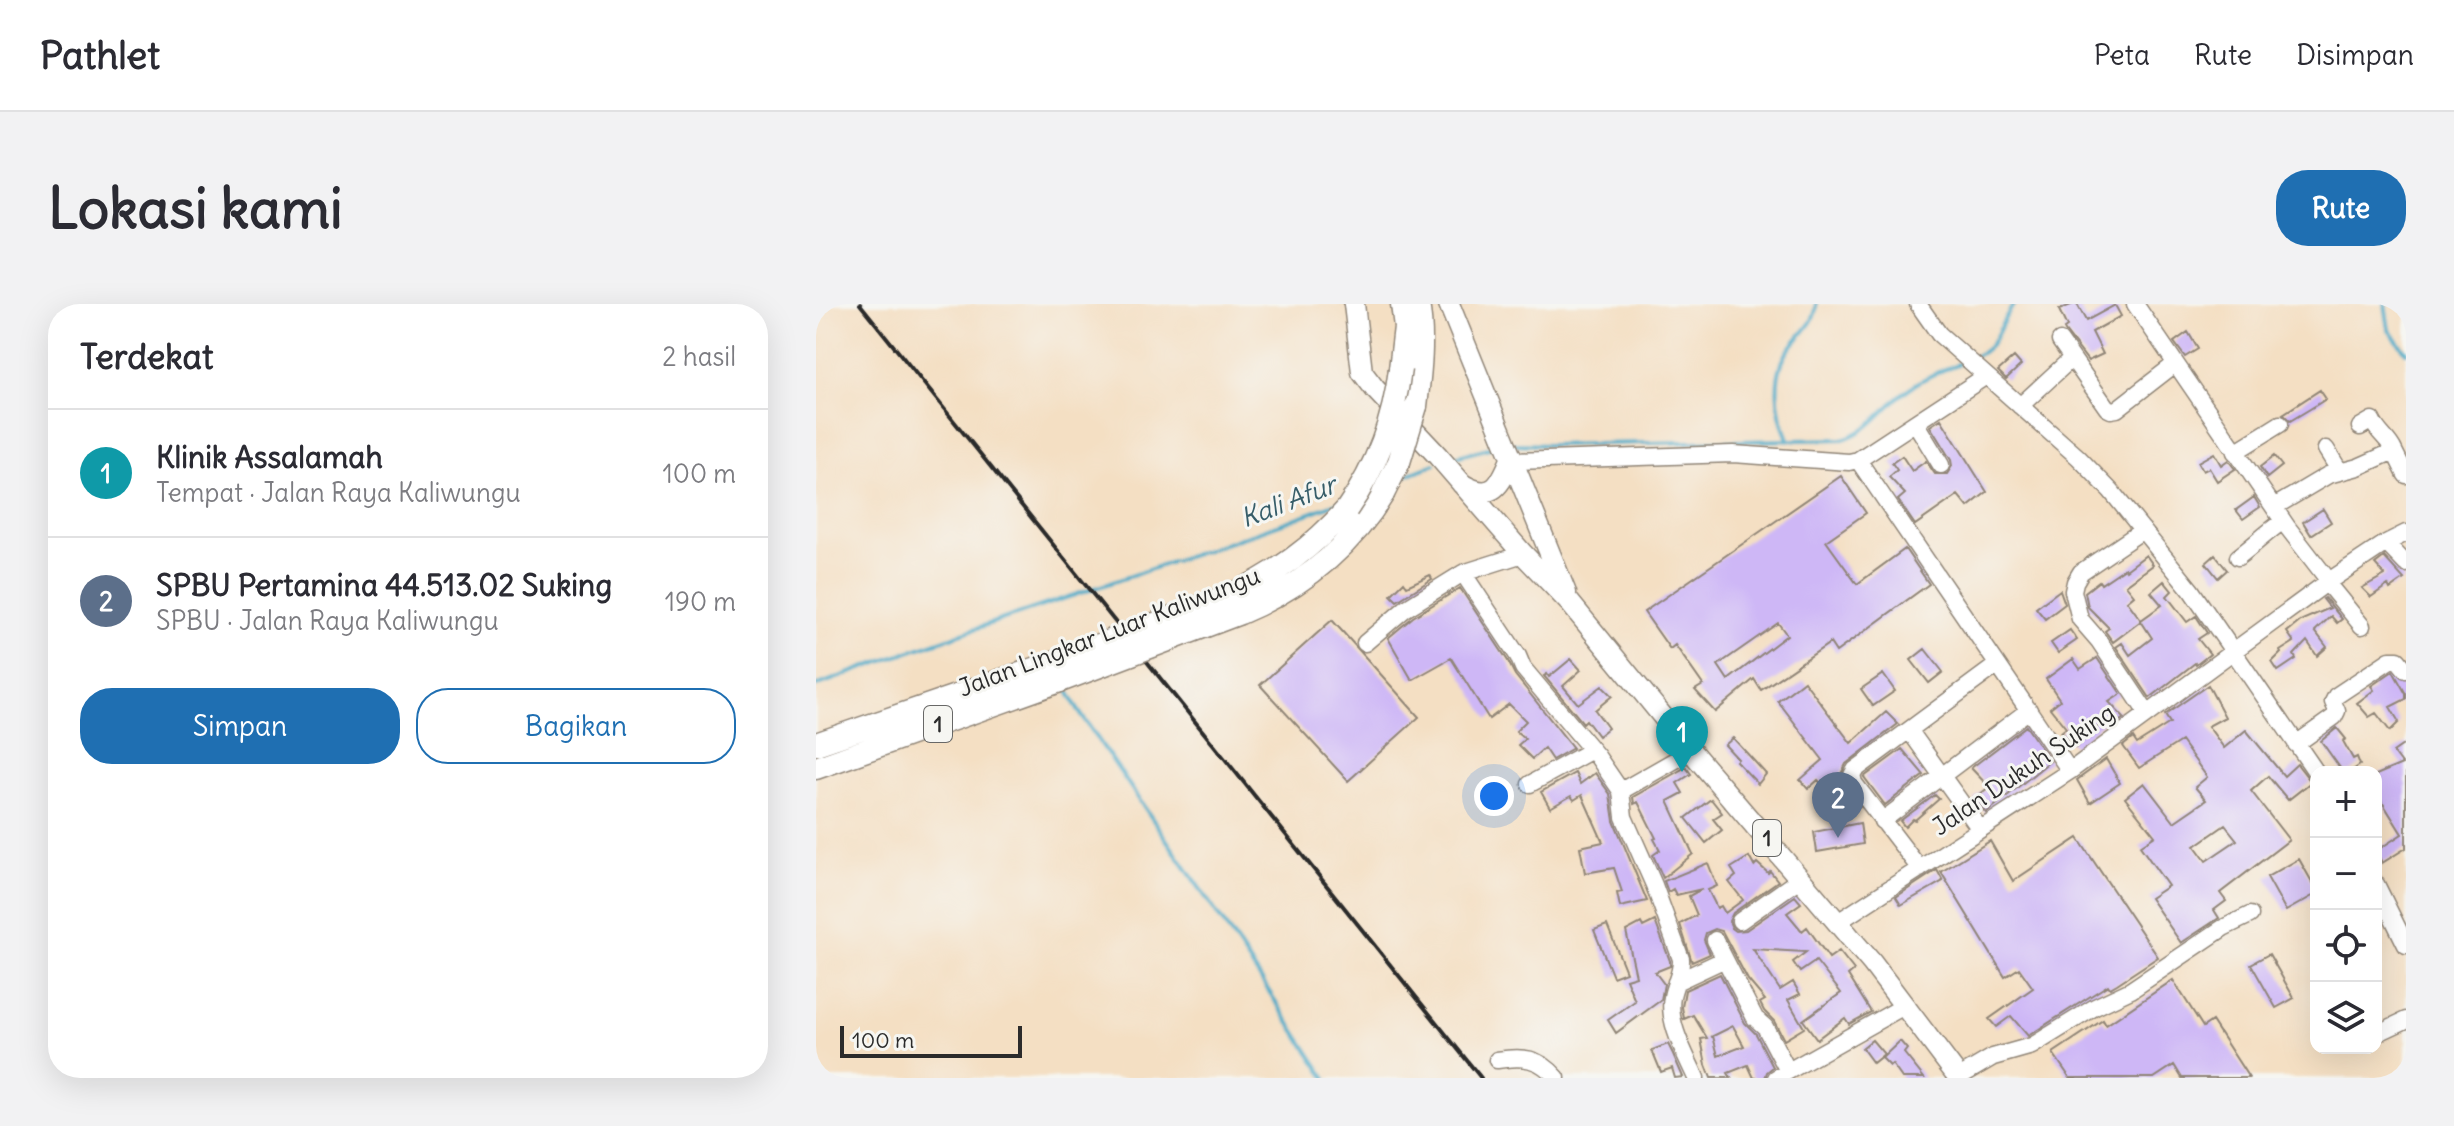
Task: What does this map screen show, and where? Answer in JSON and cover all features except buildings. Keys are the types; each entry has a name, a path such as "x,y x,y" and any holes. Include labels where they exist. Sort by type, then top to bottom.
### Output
{"highway":[{"name":"Jalan Lingkar Luar Kaliwungu","path":"1234,604 1310,547 1347,509 1363,485 1383,443 1396,401 1405,327 1402,304"},
{"name":"Jalan Lingkar Luar Kaliwungu","path":"816,768 1234,604 1295,585 1318,569 1360,526 1383,494 1399,462 1416,406 1422,339 1418,304"},
{"name":"Jalan Lingkar Luar Kaliwungu","path":"816,744 1054,673"}],"main road":[{"name":"1","path":"1354,304 1362,372 1375,389 1570,603 1691,751 1838,922 1959,1078"},
{"name":"1","path":"1449,304 1570,603"},
{"path":"1450,470 1473,491 1494,489 1502,481 1511,453"}],"street":[{"path":"1918,304 1939,334 2092,469 2191,590 2312,766"},
{"path":"2135,304 2235,452 2362,626"},
{"path":"2060,341 2111,410 2117,409 2175,364"},
{"path":"2020,406 2072,358"},
{"path":"1511,453 1733,454 1849,462 1858,460 1916,424 1976,367"},
{"path":"2360,427 2372,420 2379,434 2391,443 2406,475"},
{"path":"1916,424 1941,465"},
{"path":"2235,452 2280,424"},
{"path":"2326,449 2339,470"},
{"path":"2238,557 2252,547 2279,514 2339,470 2358,467 2394,451"},
{"path":"1858,460 2070,771"},
{"path":"2143,530 2081,572 2073,591 2080,619 2099,641 2147,713"},
{"name":"Jalan Dukuh Suking","path":"1838,922 2070,771 2328,582 2406,533"},
{"path":"2386,543 2406,564"},
{"path":"1365,643 1405,609 1463,573 1523,554"},
{"path":"1463,573 1523,668 1592,750 1621,791 1624,817 1654,885 1681,959 1671,1002 1672,1011 1696,1078"},
{"path":"2296,744 2336,715 2333,702 2336,696 2390,660 2398,660 2406,670"},
{"path":"1920,869 1854,783 1852,775 1997,665"},
{"path":"1882,821 2029,710"},
{"path":"1909,730 1980,829"},
{"path":"1530,784 1592,750"},
{"path":"1621,791 1691,751"},
{"path":"1740,921 1801,878"},
{"path":"2382,891 2398,910 2406,945"},
{"path":"1959,1078 1993,1057 2032,1046 2095,1007 2131,990 2223,928 2250,915"},
{"path":"1715,940 1782,1074 1904,1006"},
{"path":"1676,982 1723,960"},
{"path":"2382,1031 2406,1020"},
{"path":"1497,1060 1537,1060 1557,1078"}],"waterway":[{"path":"1788,439 1778,404 1780,368 1791,347 1811,322 1816,304"},
{"path":"1971,358 1993,341 2015,304"},
{"path":"2385,304 2389,330 2406,352"},
{"name":"Kali Afur","path":"1513,444 1843,439 1871,424 1913,385 1963,362"},
{"name":"Kali Afur","path":"1451,458 1500,445"},
{"name":"Kali Afur","path":"1402,477 1435,464"},
{"name":"Kali Afur","path":"816,686 1342,501"},
{"path":"1066,687 1078,710 1326,1078"}],"railway":[{"path":"860,304 1481,1078"}],"place":[{"name":"Klinik Assalamah","path":"1682,772"},
{"name":"SPBU Pertamina 44.513.02 Suking","path":"1838,838"}]}
